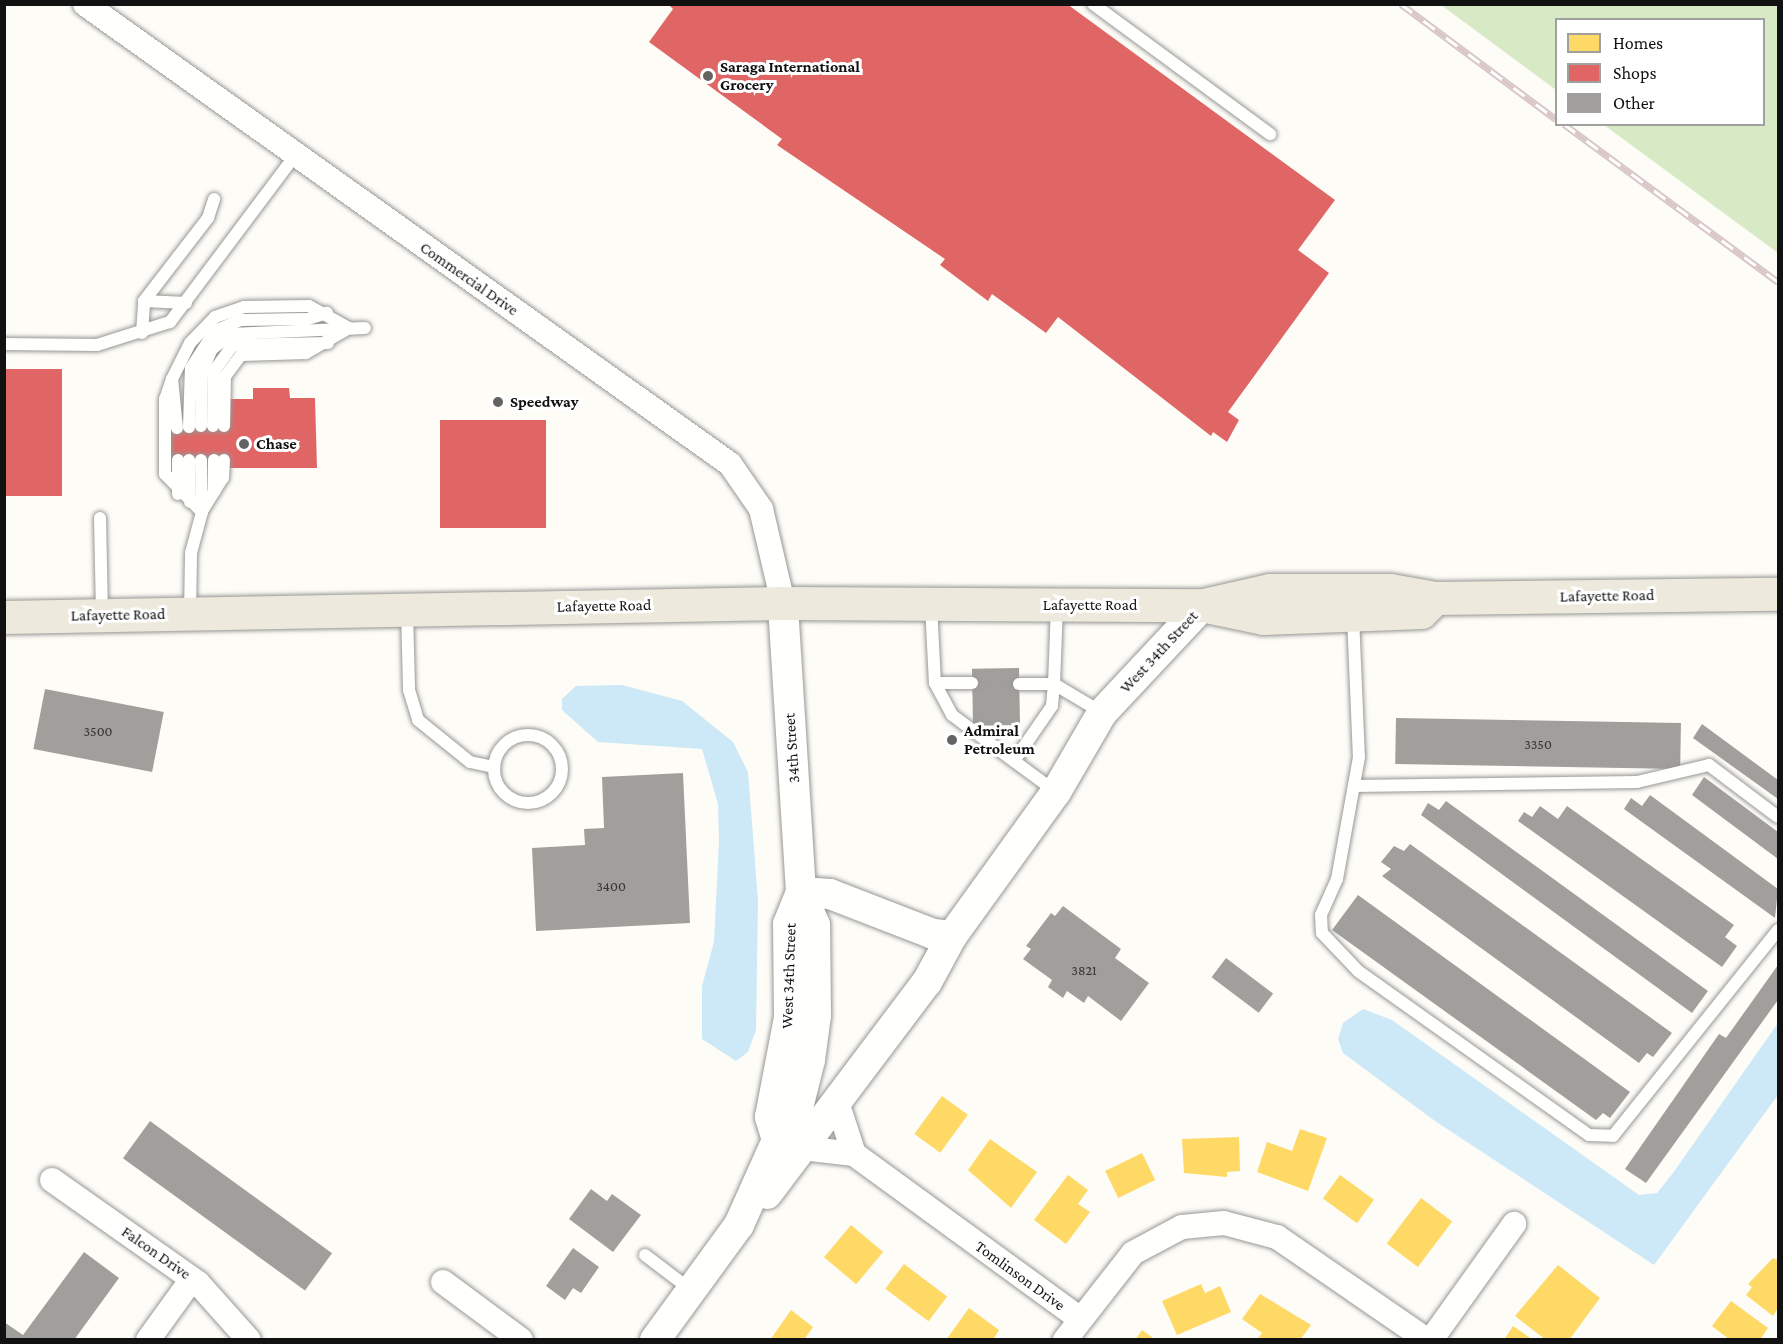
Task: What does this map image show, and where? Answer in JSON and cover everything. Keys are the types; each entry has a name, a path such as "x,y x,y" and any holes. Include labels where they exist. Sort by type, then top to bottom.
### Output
{"main road":[{"name":"Lafayette Road","path":"1203,605 1270,590 1390,590 1435,598 1779,594"},
{"name":"Lafayette Road","path":"4,617 783,603 1203,605 1263,618 1421,612 1435,598"}],"street":[{"name":"Commercial Drive","path":"85,4 293,158 730,464 761,508 783,603"},
{"name":"34th Street","path":"783,603 801,892"},
{"name":"West 34th Street","path":"801,892 788,924 789,1017 770,1117 789,1144 837,1102 927,982 952,936 1056,792 1102,713 1203,605"},
{"path":"801,892 830,894 933,934 952,936"},
{"path":"837,1102 854,1154"},
{"path":"655,1340 739,1226 789,1144"},
{"name":"Tomlinson Drive","path":"789,1144 854,1154 1080,1319 1116,1269 1152,1240 1182,1227 1224,1223 1277,1237 1429,1340"},
{"name":"Falcon Drive","path":"52,1180 192,1279 249,1340"},
{"path":"1429,1340 1514,1224"},
{"path":"148,1340 192,1279"},
{"path":"442,1282 521,1340"},
{"path":"1065,1340 1080,1319"}],"lane":[{"path":"1094,4 1270,134"},
{"path":"4,344 98,345 142,333 170,322 293,158"},
{"path":"142,333 144,301 208,218 214,199"},
{"path":"144,301 186,303"},
{"path":"202,512 178,494 165,474 165,399 190,343 229,311 309,306 327,313 350,328"},
{"path":"201,427 191,368 215,331 241,320 308,319 327,313"},
{"path":"201,427 225,375 241,355 306,353 329,343 350,328"},
{"path":"201,427 202,372 221,340 241,332 365,328"},
{"path":"172,379 201,427"},
{"path":"178,494 201,460"},
{"path":"201,460 214,493 202,512"},
{"path":"190,502 201,460"},
{"path":"190,615 191,553 202,512 201,460"},
{"path":"100,518 102,615"},
{"path":"931,604 935,683 952,715 1056,792"},
{"path":"1014,760 1052,706 1057,604"},
{"path":"406,610 409,690 418,720 470,762 494,767"},
{"path":"1353,615 1359,757 1337,879 1321,915 1322,933 1358,971 1589,1135 1613,1136 1779,930"},
{"path":"935,683 972,683"},
{"path":"1019,684 1054,684 1102,713"},
{"path":"532,735 555,748 562,773 546,798 525,803 506,796 494,767 503,746 532,735"},
{"path":"1354,786 1637,782 1709,765 1779,817"},
{"path":"645,1255 691,1290"}],"green space":[{"path":"1441,5 1778,5 1778,253 1605,126 1765,126 1765,18 1555,18 1555,89"}],"water":[{"path":"622,685 682,701 733,742 748,772 758,901 756,1030 748,1052 736,1061 702,1039 702,986 714,942 719,841 718,804 702,749 598,742 562,710 562,699 576,686"},
{"path":"1363,1009 1392,1020 1639,1195 1657,1193 1778,1023 1778,1095 1654,1265 1435,1121 1343,1053 1338,1039 1343,1023"}],"building: Homes":[{"path":"942,1096 968,1115 940,1153 914,1134"},
{"path":"1300,1129 1327,1138 1308,1191 1257,1172 1267,1142 1292,1151"},
{"path":"1239,1137 1240,1171 1227,1172 1227,1177 1184,1173 1182,1139"},
{"path":"990,1139 1037,1172 1011,1208 968,1170"},
{"path":"1142,1153 1155,1180 1118,1198 1105,1171"},
{"path":"1068,1175 1088,1190 1078,1204 1090,1212 1066,1244 1034,1220"},
{"path":"1340,1175 1374,1200 1357,1223 1323,1198"},
{"path":"1421,1198 1452,1221 1418,1267 1387,1244"},
{"path":"851,1225 883,1252 856,1284 824,1257"},
{"path":"1773,1258 1778,1260 1778,1308 1773,1316 1746,1295 1752,1287 1748,1284"},
{"path":"904,1264 947,1296 928,1321 885,1289"},
{"path":"1558,1265 1600,1298 1569,1340 1546,1340 1515,1316"},
{"path":"1201,1284 1205,1293 1220,1286 1231,1312 1177,1335 1162,1301"},
{"path":"1260,1294 1311,1325 1300,1340 1257,1340 1262,1333 1242,1319"},
{"path":"1731,1301 1768,1328 1760,1340 1730,1340 1712,1326"},
{"path":"969,1308 999,1330 993,1340 946,1340"},
{"path":"791,1310 813,1327 804,1340 770,1340"},
{"path":"1513,1326 1533,1340 1504,1340"},
{"path":"1142,1330 1156,1340 1135,1340"}],"building: Shops":[{"path":"668,4 1067,4 1335,200 1298,250 1329,273 1228,412 1239,420 1227,442 1213,432 1211,436 1058,317 1046,333 992,294 988,301 940,265 945,259 777,145 782,139 649,42 673,9"},
{"path":"4,369 62,369 62,496 4,496"},
{"name":"Chase","path":"253,388 289,388 290,398 315,398 317,468 230,468 230,460 171,460 171,428 229,426 228,399 253,399"},
{"path":"440,420 546,420 546,528 440,528"}],"building: Other":[{"path":"1019,668 1020,725 973,726 972,669"},
{"path":"45,689 164,712 152,772 33,749"},
{"path":"1396,718 1681,723 1680,769 1395,764"},
{"path":"1702,724 1778,780 1778,799 1693,738"},
{"path":"683,773 690,923 536,931 532,848 585,845 584,829 604,828 602,777"},
{"path":"1704,777 1778,832 1778,859 1692,795"},
{"path":"1650,795 1778,889 1775,918 1624,809 1631,798 1642,806"},
{"path":"1446,801 1708,991 1692,1013 1421,815 1428,803 1439,810"},
{"path":"1540,806 1558,819 1567,806 1734,925 1725,937 1737,946 1722,967 1518,821 1524,812 1532,817"},
{"path":"1410,844 1672,1033 1653,1057 1647,1053 1639,1063 1382,876 1391,869 1381,862 1394,846 1404,851"},
{"path":"1358,895 1630,1092 1610,1118 1603,1113 1596,1120 1332,930"},
{"path":"1063,906 1121,949 1115,958 1149,983 1121,1021 1088,996 1084,1003 1067,991 1063,998 1048,987 1052,980 1023,959 1031,949 1026,946 1051,913 1055,916"},
{"path":"1226,958 1273,994 1259,1013 1212,977"},
{"path":"1778,965 1778,1000 1646,1183 1625,1169 1719,1034 1726,1038"},
{"path":"150,1121 332,1253 305,1290 123,1158"},
{"path":"591,1189 607,1201 612,1194 641,1215 613,1252 569,1219"},
{"path":"573,1248 599,1267 581,1293 573,1288 565,1300 546,1286"},
{"path":"84,1252 119,1278 74,1340 4,1340 4,1322 23,1335"}],"railway":[{"path":"1401,4 1555,118"},
{"path":"1567,126 1778,282"}],"place":[{"name":"Saraga International Grocery","path":"708,76"},
{"name":"Speedway","path":"498,402"},
{"name":"Chase","path":"244,444"},
{"name":"Admiral Petroleum","path":"952,740"}]}
